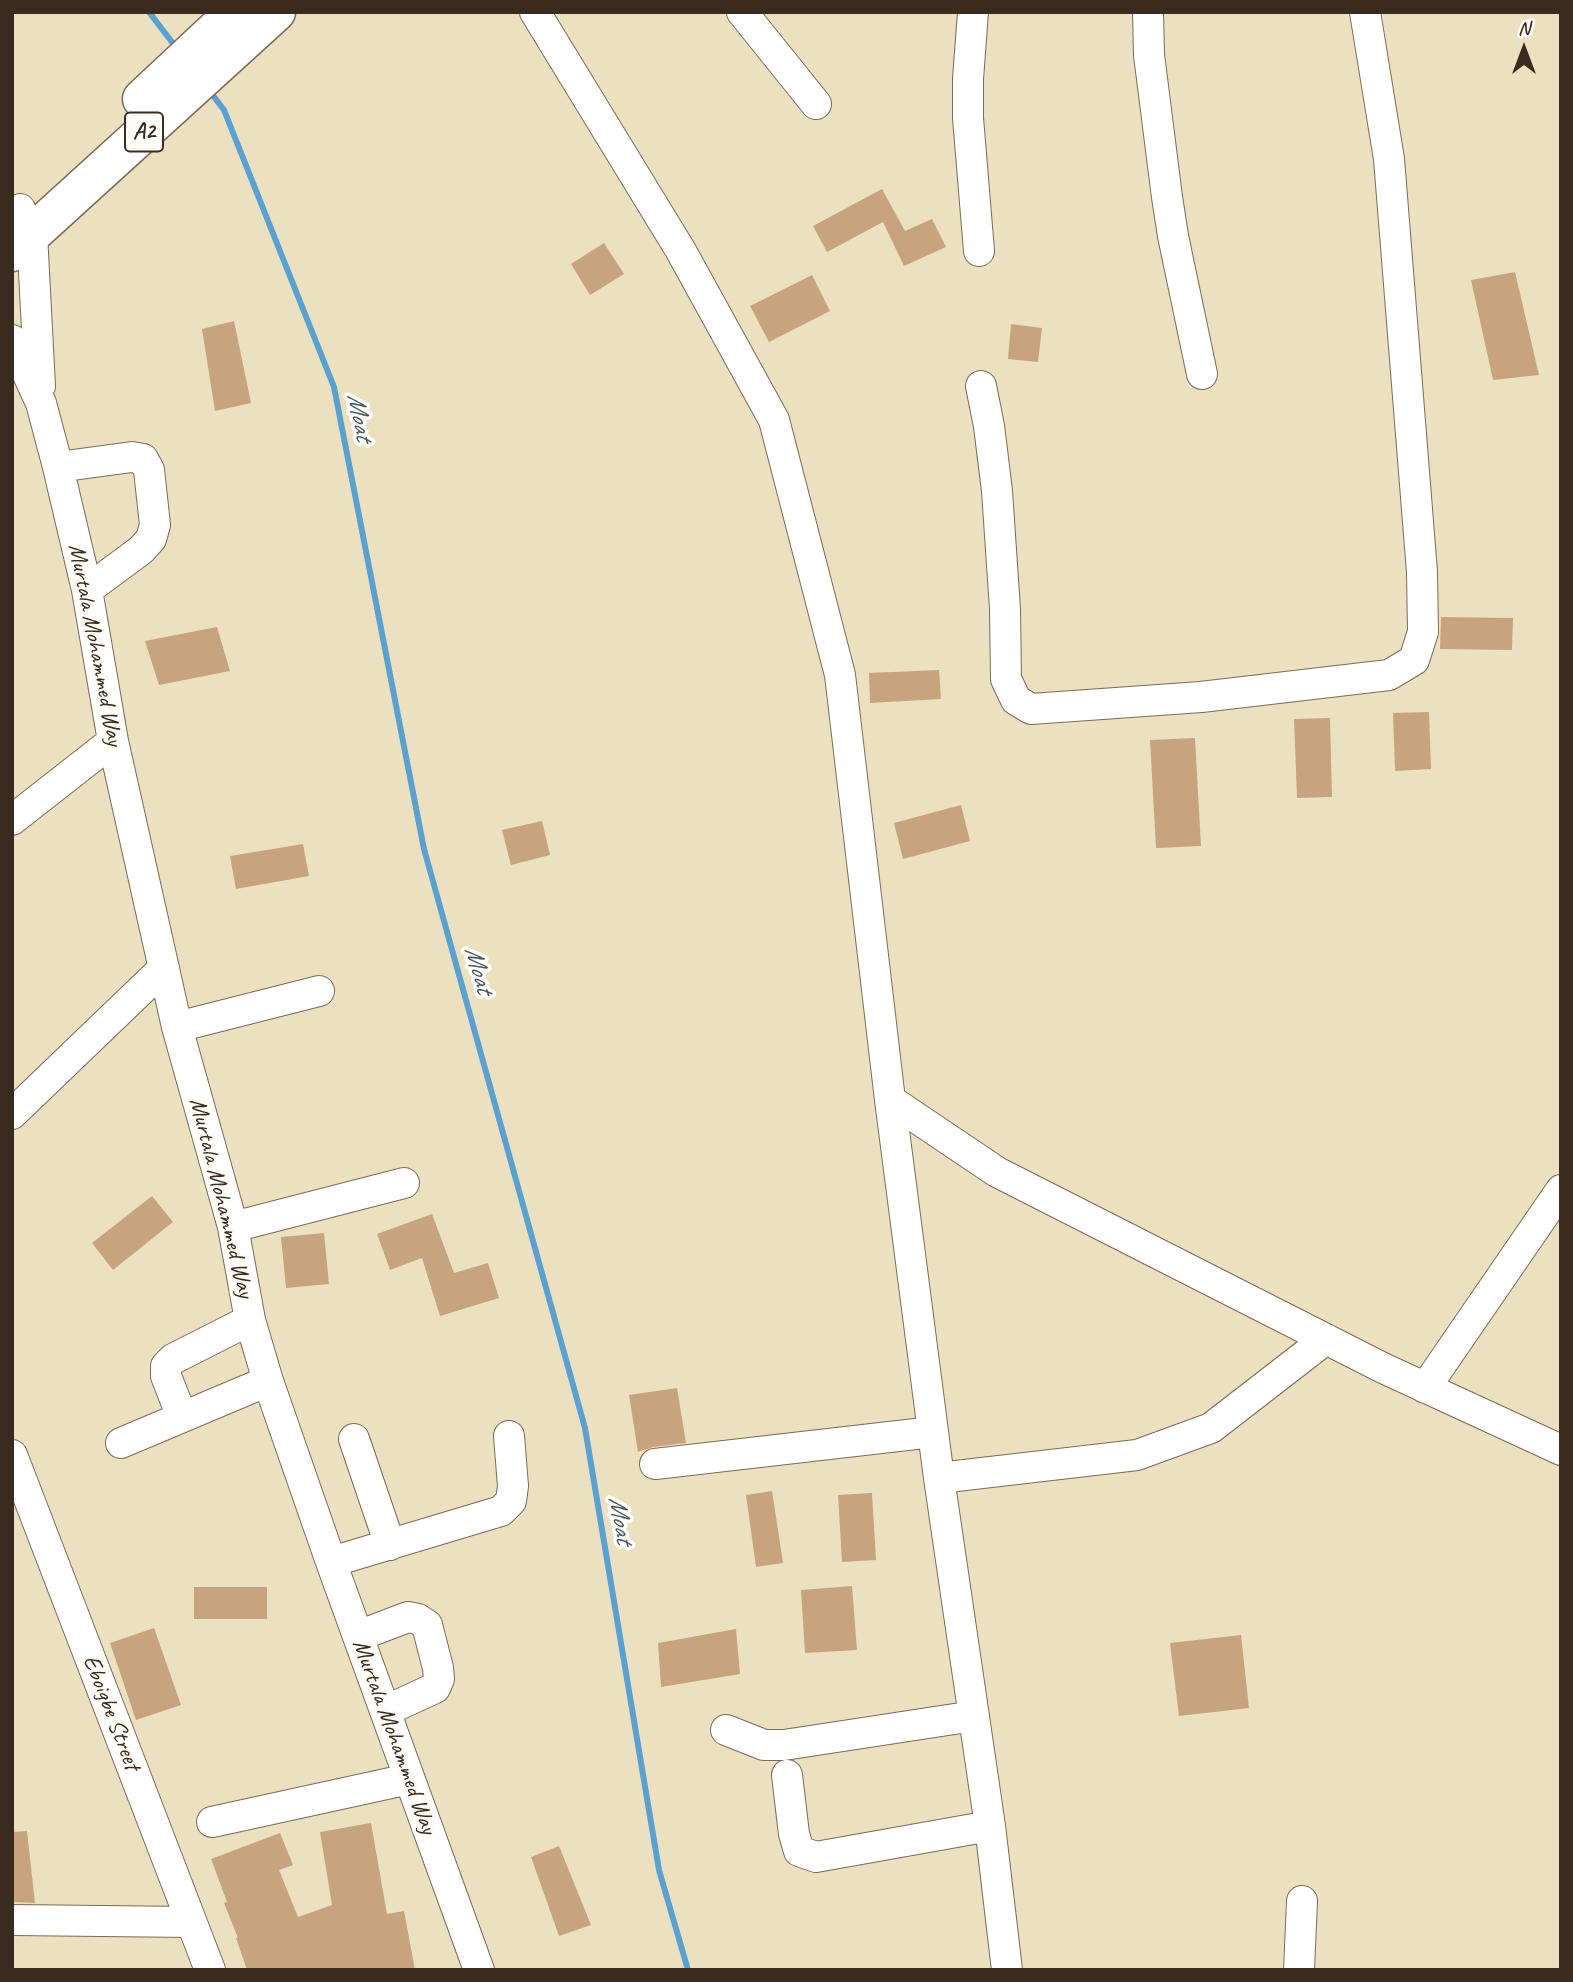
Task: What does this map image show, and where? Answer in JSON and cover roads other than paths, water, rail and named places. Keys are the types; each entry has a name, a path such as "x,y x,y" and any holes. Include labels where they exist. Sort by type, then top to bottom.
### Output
{"highway":[{"name":"A2","path":"19,228 91,147 235,12"},
{"name":"A2","path":"19,228 276,12"}],"street":[{"path":"535,12 681,251 774,420 840,675 890,1100 939,1478 990,1826 1007,1970"},
{"path":"742,12 816,104"},
{"path":"973,12 968,105 979,251"},
{"path":"1148,12 1149,55 1164,178 1173,236 1202,374"},
{"path":"981,386 998,491 1006,679 1016,700 1023,705 1031,709 1201,697 1389,675 1414,660 1423,632 1421,558 1389,159 1365,12"},
{"path":"19,228 41,403"},
{"path":"12,340 41,403"},
{"name":"Murtala Mohammed Way","path":"41,403 87,590 113,741 177,1027 233,1227 250,1320 268,1381 331,1562 479,1970"},
{"path":"58,467 132,457 143,460 149,470 155,525 151,540 87,590"},
{"path":"14,815 113,741"},
{"path":"12,1114 164,968"},
{"path":"177,1027 319,991"},
{"path":"890,1100 998,1172 1425,1388 1561,1450"},
{"path":"233,1227 404,1183"},
{"path":"1425,1388 1561,1190"},
{"path":"182,1417 166,1376 166,1366 173,1359 250,1320"},
{"path":"939,1478 1137,1455 1211,1428 1326,1339"},
{"path":"121,1443 268,1381"},
{"path":"655,1464 933,1432"},
{"path":"331,1562 501,1511 511,1501 513,1486 509,1436"},
{"path":"354,1440 390,1545"},
{"name":"Eboigbe Street","path":"12,1455 210,1970"},
{"path":"358,1636 408,1617 427,1625 438,1668 439,1679 435,1688 384,1711"},
{"path":"726,1730 764,1745 784,1745 974,1716"},
{"path":"787,1775 794,1834 799,1852 816,1857 990,1826"},
{"path":"212,1822 409,1779"},
{"path":"1299,1970 1302,1901"},
{"path":"12,1920 191,1923"}],"waterway":[{"name":"Moat","path":"149,12 178,50"},
{"name":"Moat","path":"208,89 224,110 334,387 424,849 585,1428 659,1870 688,1970"}]}
